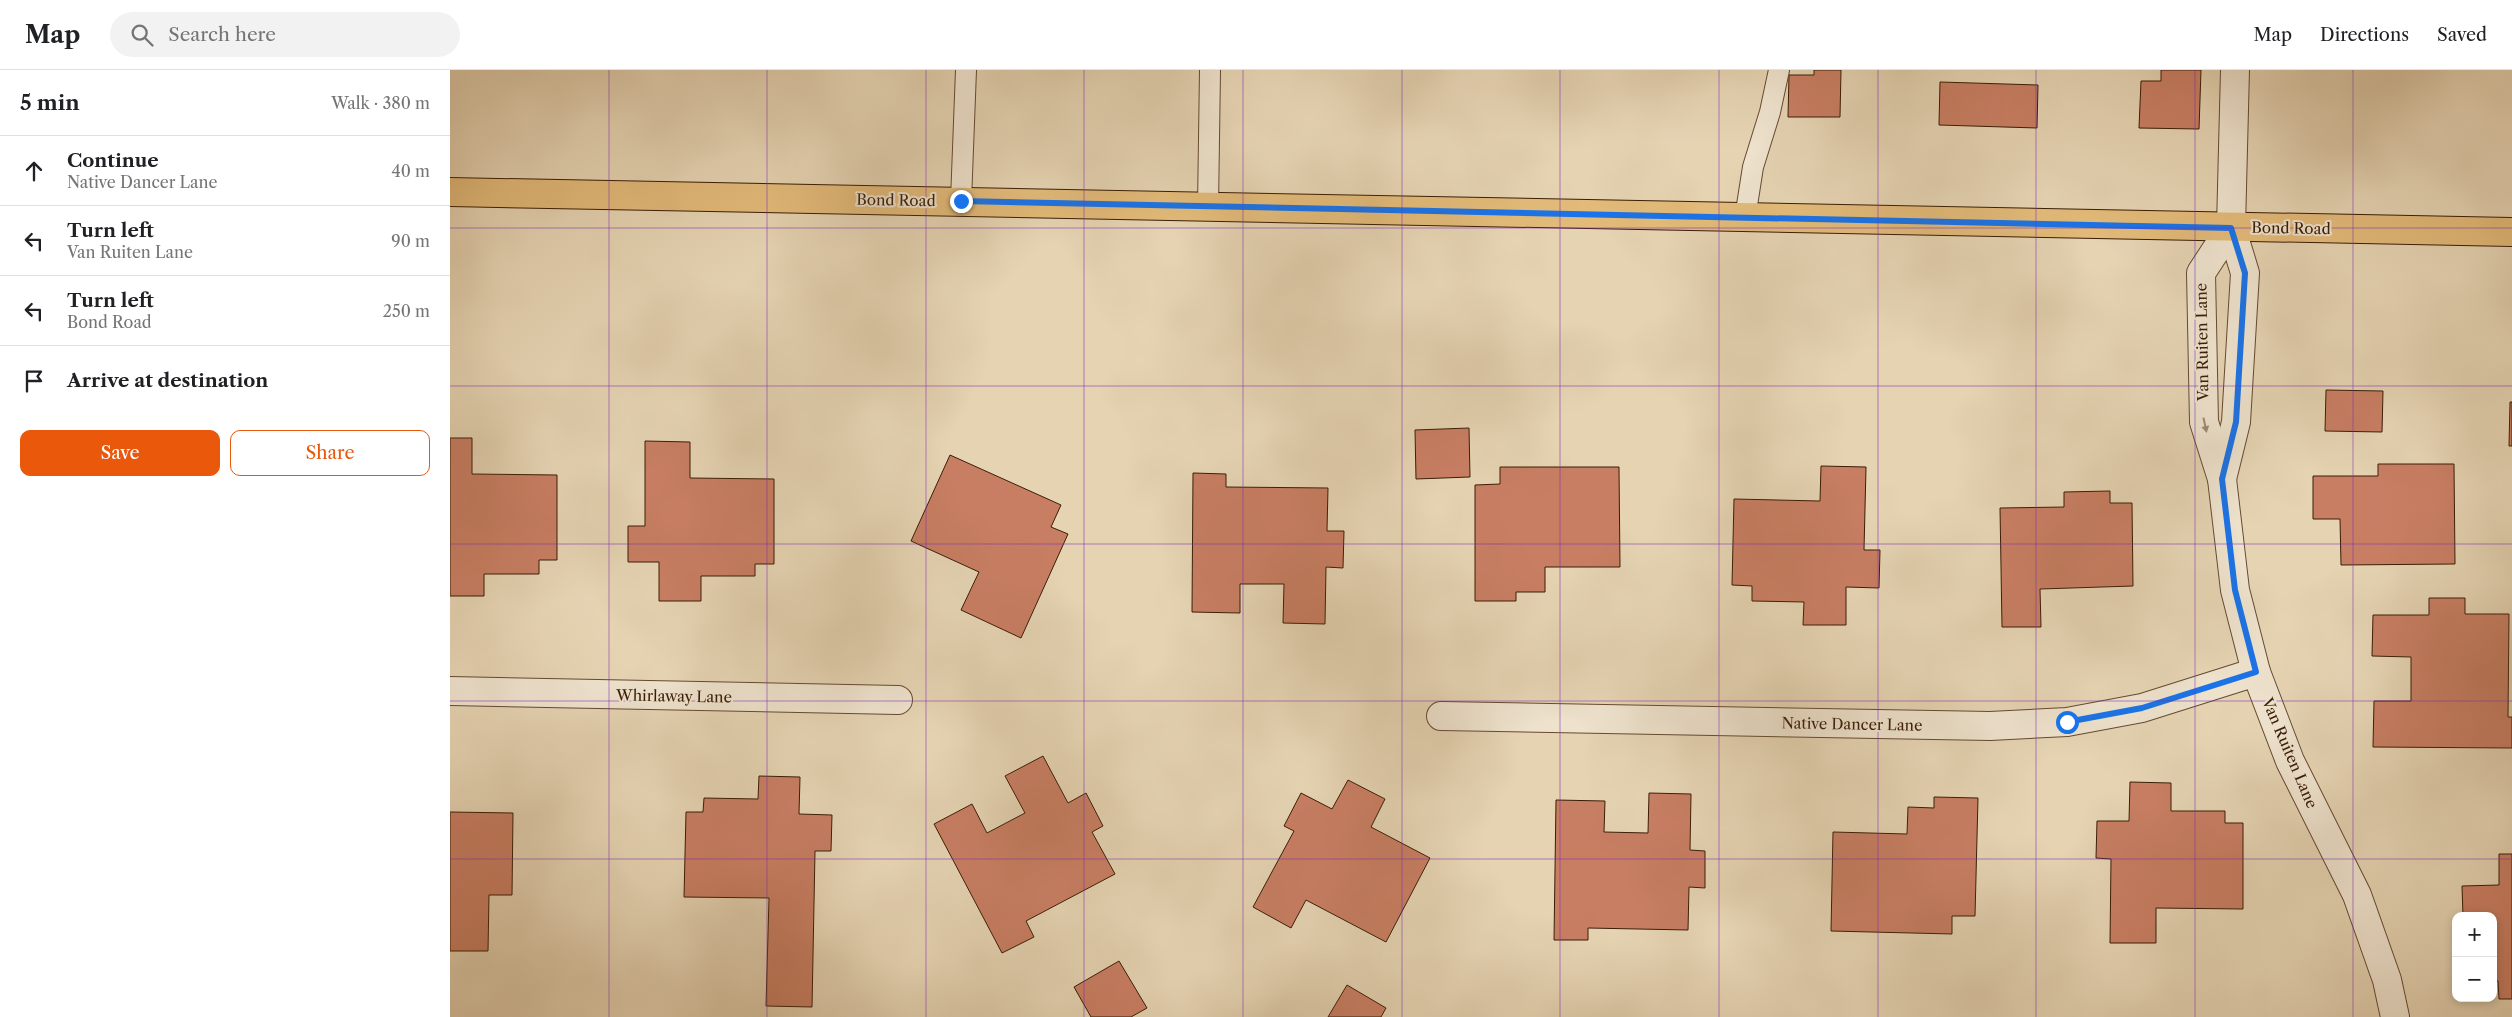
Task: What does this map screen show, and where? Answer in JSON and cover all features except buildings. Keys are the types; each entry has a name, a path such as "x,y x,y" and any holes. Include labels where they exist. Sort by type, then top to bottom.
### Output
{"main road":[{"name":"Bond Road","path":"450,192 2512,232"}],"street":[{"path":"2231,228 2235,70"},
{"name":"Van Ruiten Lane","path":"2222,479 2236,422 2245,273 2231,228"},
{"name":"Van Ruiten Lane","path":"2231,228 2201,273 2204,422 2222,479 2235,590 2256,672 2290,761 2357,896 2387,980 2396,1017"},
{"name":"Native Dancer Lane","path":"1441,716 1990,726 2067,722 2142,708 2256,672"},
{"name":"Whirlaway Lane","path":"450,691 898,700"}],"lane":[{"path":"961,201 966,70"},
{"path":"1208,207 1210,70"},
{"path":"1745,218 1753,167 1770,112 1779,70"}],"route":[{"path":"961,201 2231,228 2245,273 2236,422 2222,479 2235,590 2256,672 2142,708 2067,722"}]}
